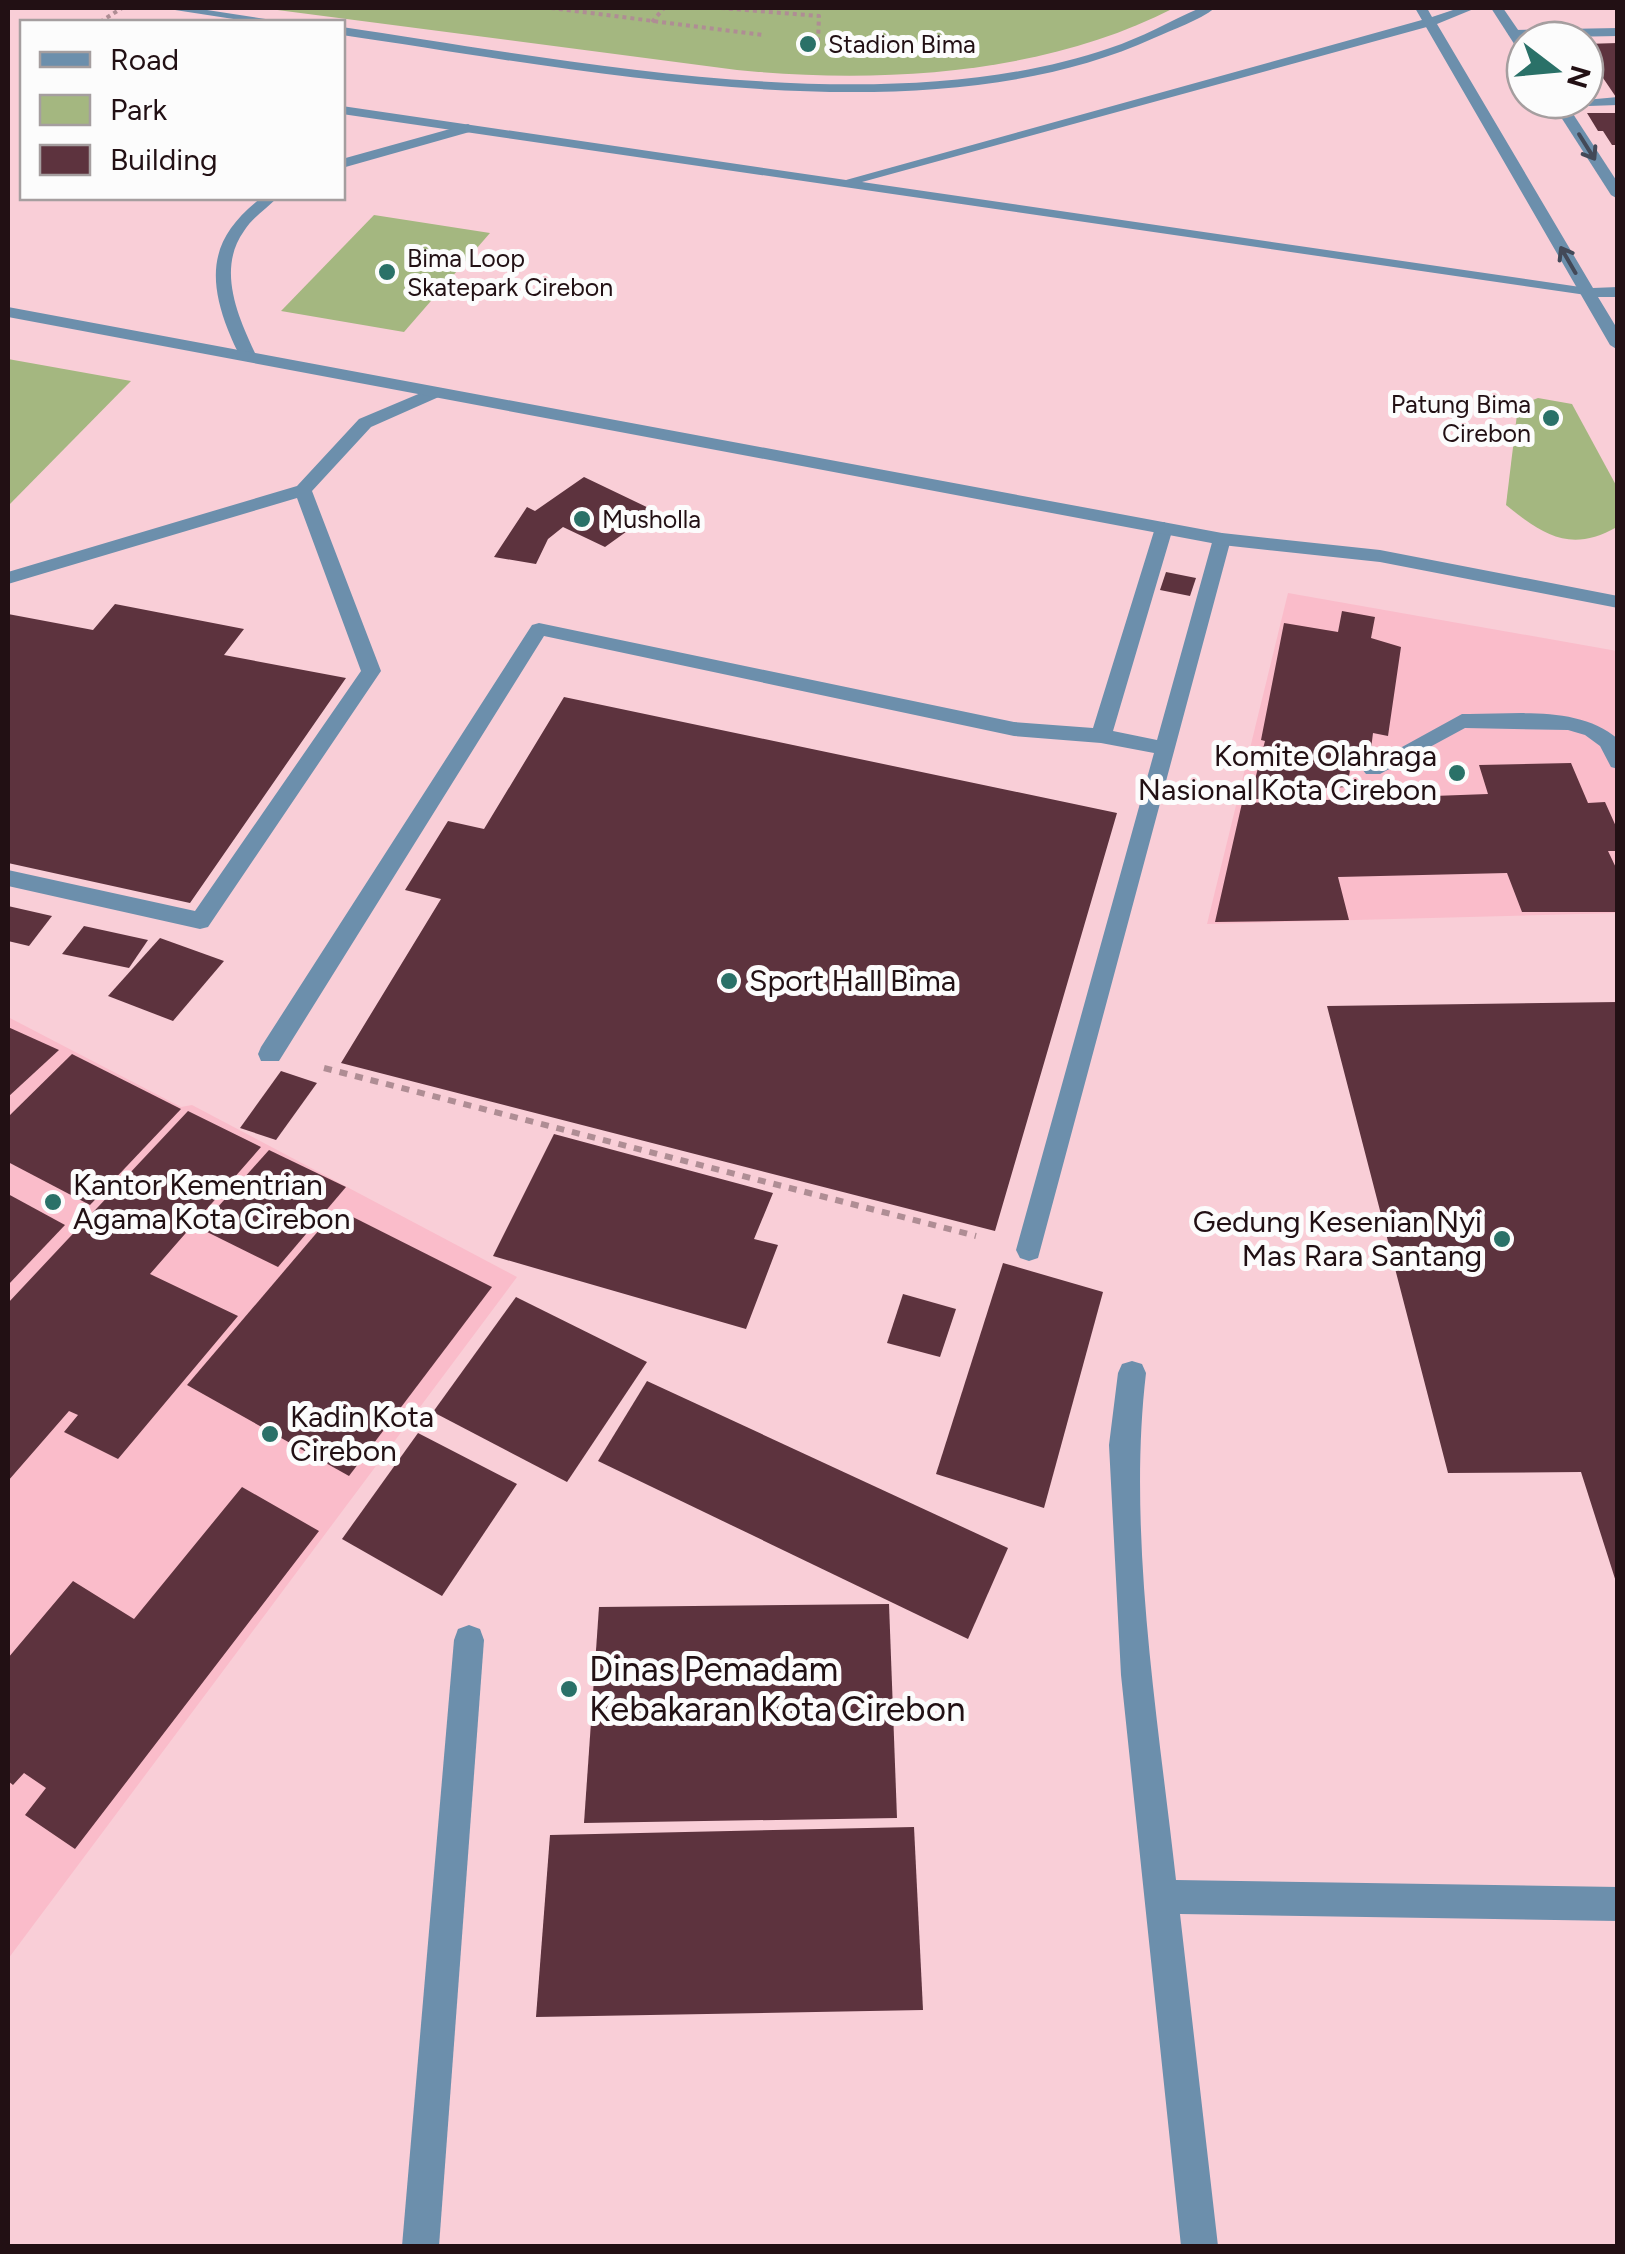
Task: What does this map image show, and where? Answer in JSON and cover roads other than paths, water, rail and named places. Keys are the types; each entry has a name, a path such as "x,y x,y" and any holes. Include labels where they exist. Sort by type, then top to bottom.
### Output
{"street":[{"path":"168,8 263,20"},
{"path":"345,31 724,83 857,88 969,80 1072,62 1156,35 1209,8"},
{"path":"843,183 1425,15 1470,8"},
{"path":"1425,15 1618,345"},
{"path":"345,110 1588,293 1618,292"},
{"path":"1570,120 1618,195"},
{"path":"345,163 468,128"},
{"path":"249,357 228,316 221,286 224,250 238,226 268,200"},
{"path":"8,312 1222,539 1380,556 1618,602"},
{"path":"8,578 303,490 365,423 435,392"},
{"path":"8,878 200,922 371,671 303,490"},
{"path":"1101,736 1164,528"},
{"path":"1029,1250 1222,539"},
{"path":"270,1054 539,629 1014,729 1101,736 1165,748"},
{"path":"1373,769 1462,721 1568,723 1592,730 1608,742 1618,762"},
{"path":"1132,1373 1123,1445 1137,1675 1200,2246"},
{"path":"420,2246 469,1640"},
{"path":"1160,1897 1618,1904"}],"place":[{"name":"Stadion Bima","path":"808,44"},
{"name":"Bima Loop Skatepark Cirebon","path":"387,272"},
{"name":"Patung Bima Cirebon","path":"1551,418"},
{"name":"Musholla","path":"582,519"},
{"name":"Komite Olahraga Nasional Kota Cirebon","path":"1457,773"},
{"name":"Sport Hall Bima","path":"729,981"},
{"name":"Kantor Kementrian Agama Kota Cirebon","path":"53,1202"},
{"name":"Gedung Kesenian Nyi Mas Rara Santang","path":"1502,1239"},
{"name":"Kadin Kota Cirebon","path":"270,1434"},
{"name":"Dinas Pemadam Kebakaran Kota Cirebon","path":"569,1689"}]}
